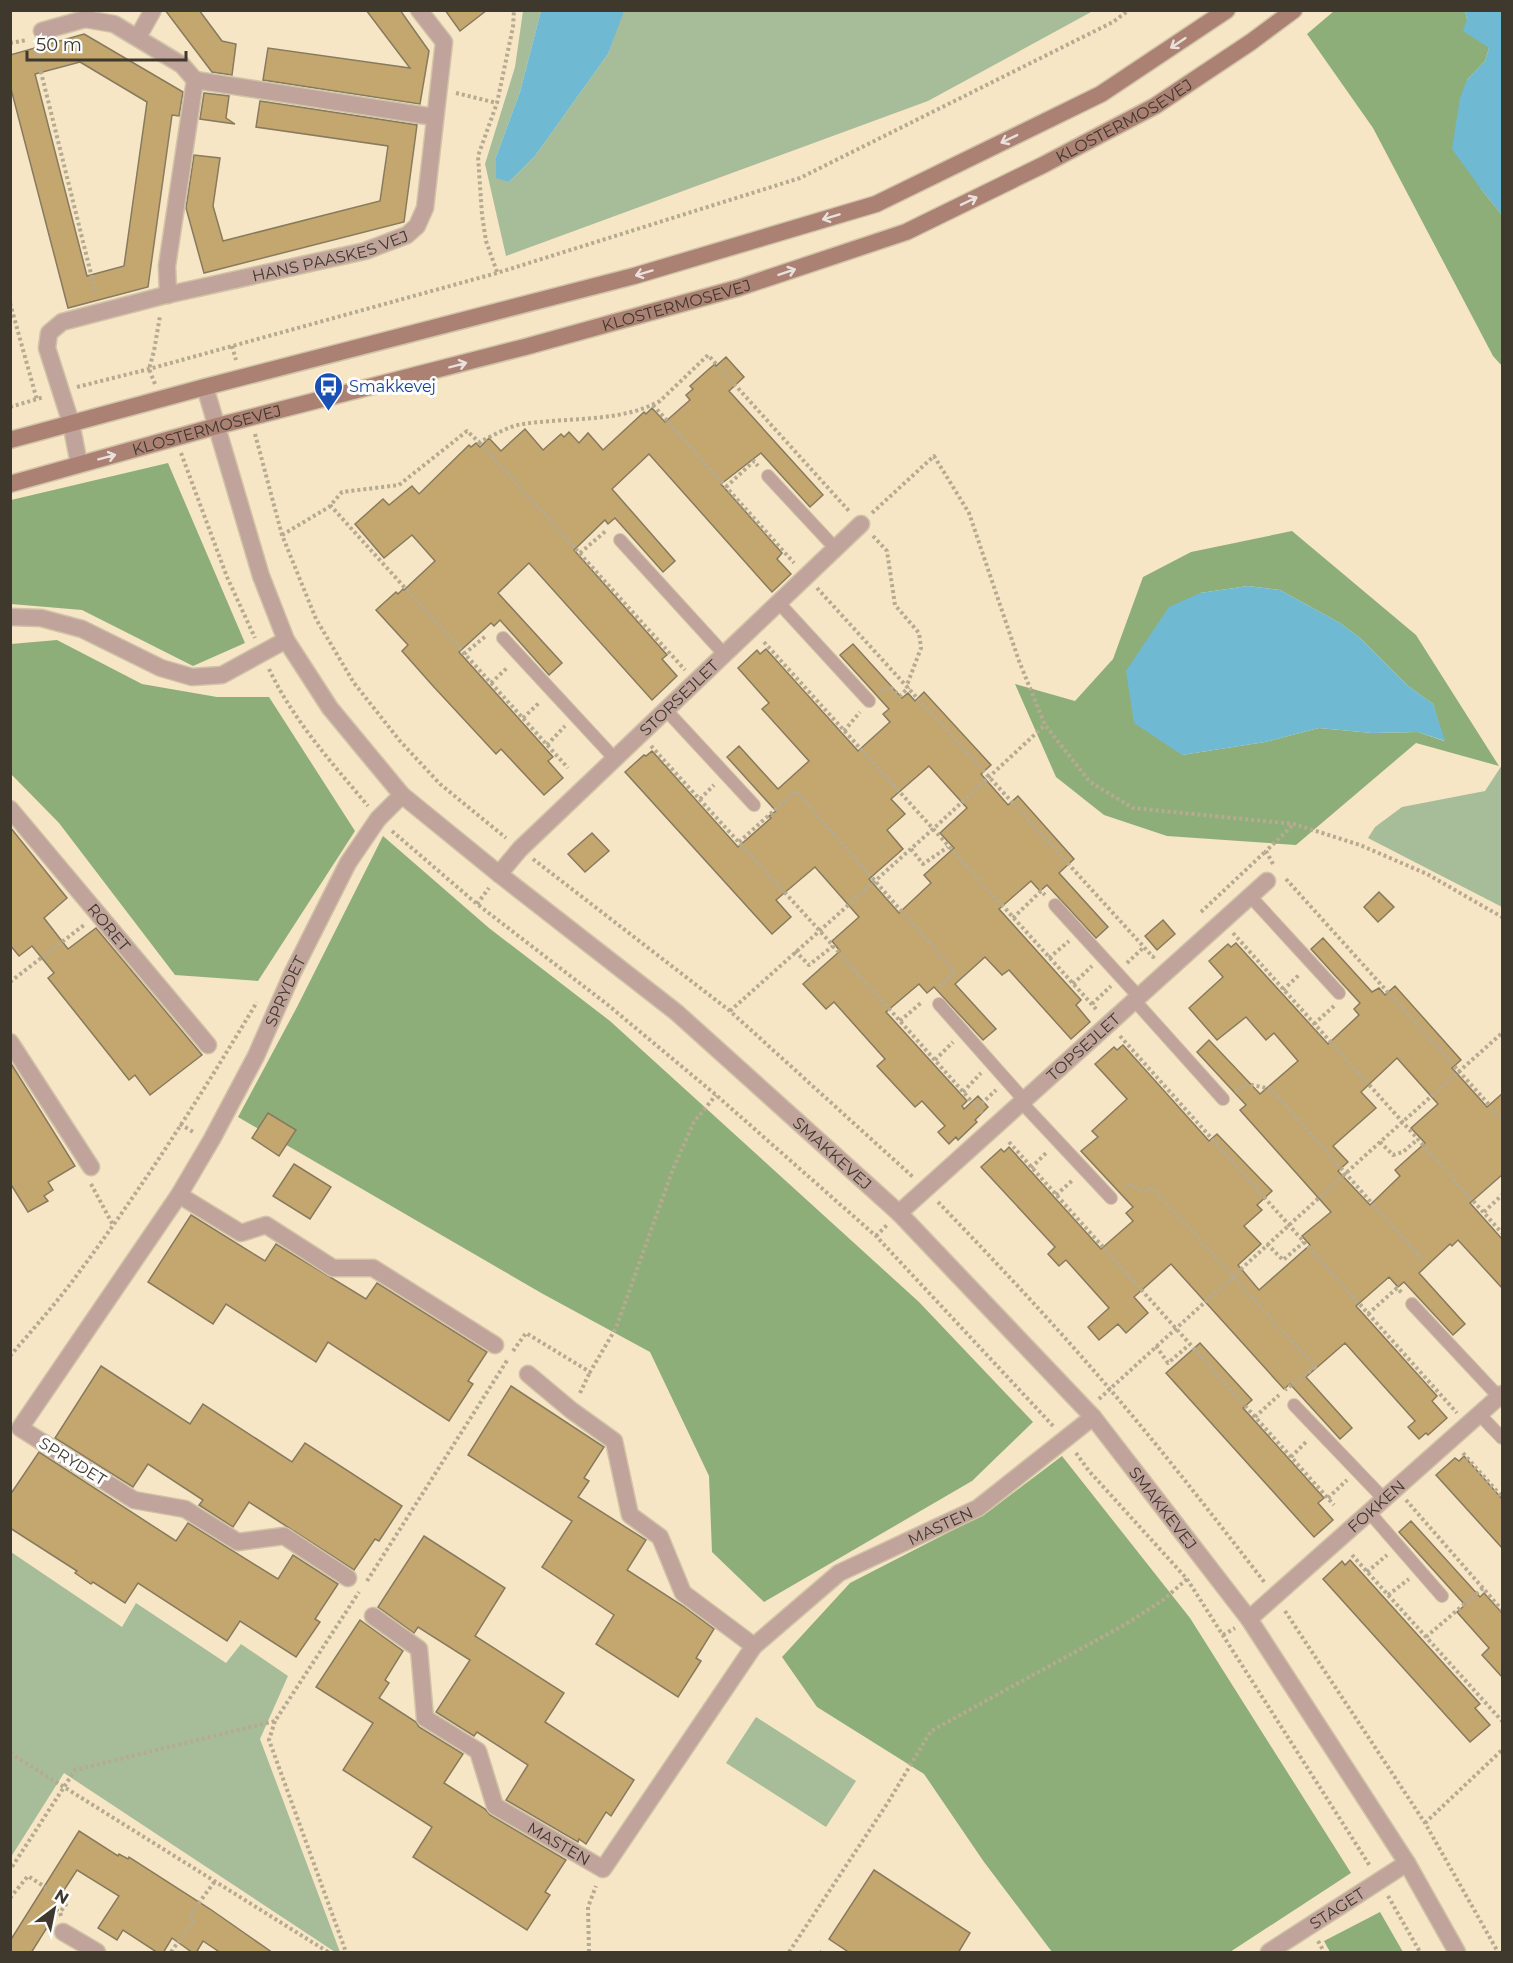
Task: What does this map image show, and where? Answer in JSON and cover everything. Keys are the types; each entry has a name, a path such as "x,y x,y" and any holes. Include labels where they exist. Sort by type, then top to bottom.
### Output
{"main road":[{"name":"KLOSTERMOSEVEJ","path":"10,440 634,276 876,204 1101,94 1227,10"},
{"name":"KLOSTERMOSEVEJ","path":"10,484 217,426 525,347 738,288 906,232 1043,165 1155,106 1251,42 1294,10"}],"street":[{"path":"138,37 153,10"},
{"name":"HANS PAASKES VEJ","path":"79,464 71,423 47,348 49,333 62,322 165,296 365,251 407,235 417,226 425,208 444,42 419,10"},
{"path":"38,34 85,19 114,24 182,65 195,80 434,117"},
{"path":"165,296 167,266 195,80"},
{"name":"SMAKKEVEJ","path":"205,387 261,576 286,640 330,708 402,795 676,1012 899,1213 1093,1418 1249,1619 1407,1863 1457,1953"},
{"name":"STORSEJLET","path":"499,874 520,849 861,524"},
{"path":"10,617 41,618 82,629 161,668 192,676 222,675 286,640"},
{"name":"SPRYDET","path":"348,1578 284,1536 238,1542 185,1509 134,1500 20,1428 179,1195 256,1056 292,974 348,863 378,819 402,795"},
{"name":"RORET","path":"10,809 208,1045"},
{"name":"TOPSEJLET","path":"899,1213 1250,896 1275,878"},
{"path":"10,1042 90,1167"},
{"path":"179,1195 241,1233 267,1225 333,1268 373,1269 495,1345"},
{"path":"528,1374 571,1410 614,1441 630,1515 660,1537 683,1593 754,1646"},
{"name":"FOKKEN","path":"1249,1619 1501,1395"},
{"name":"MASTEN","path":"372,1616 419,1649 425,1718 478,1751 495,1806 603,1869 754,1646 839,1573 978,1508 1093,1418"},
{"name":"STAGET","path":"1269,1953 1294,1934 1407,1863"},
{"path":"63,1932 97,1953"}],"lane":[{"path":"768,476 835,548"},
{"path":"620,540 724,654"},
{"path":"778,602 869,701"},
{"path":"503,638 615,759"},
{"path":"666,710 754,805"},
{"path":"1250,896 1339,993"},
{"path":"1055,905 1119,975 1224,1099"},
{"path":"939,1004 1058,1142 1111,1198"},
{"path":"1412,1304 1501,1395"},
{"path":"1294,1405 1357,1472 1390,1494"},
{"path":"1479,1414 1503,1438"},
{"path":"1369,1512 1442,1596"}],"path":[{"path":"497,273 486,241 478,156 497,103 513,27 514,10"},
{"path":"10,407 497,273 800,178 1113,22 1129,10"},
{"path":"38,34 100,313"},
{"path":"438,88 497,103"},
{"path":"160,399 149,369 165,296"},
{"path":"10,303 37,400"},
{"path":"479,442 520,424 603,416 653,405 708,355 887,550 895,605 919,633 921,648 907,685"},
{"path":"653,405 1153,957 1162,949"},
{"path":"282,535 330,505 342,492 399,485 467,431 696,681"},
{"path":"176,438 227,577 282,696 313,739 378,819 477,904 608,1005 716,1095 876,1236 1065,1438 1089,1471 1186,1580 1380,1881 1420,1953"},
{"path":"861,524 934,456 969,513 1019,661 1045,725 1090,782 1133,808 1294,824 1359,845 1427,874 1503,917"},
{"path":"726,487 754,461 768,476"},
{"path":"330,505 568,768"},
{"path":"580,553 608,529 620,540"},
{"path":"465,654 494,630 503,638"},
{"path":"491,683 519,656"},
{"path":"523,718 551,691"},
{"path":"547,745 575,716"},
{"path":"730,1011 1045,725"},
{"path":"641,734 982,1113"},
{"path":"739,842 796,791 955,972 900,1021"},
{"path":"1197,916 1294,824"},
{"path":"911,849 923,864 948,847"},
{"path":"1266,851 1274,866 1275,878 1503,1119"},
{"path":"1013,918 1041,891 1055,905"},
{"path":"10,982 99,914"},
{"path":"1222,922 1503,1233"},
{"path":"1049,958 1079,932"},
{"path":"795,951 809,965 833,946"},
{"path":"1092,1004 1144,947"},
{"path":"1072,984 1103,957"},
{"path":"1283,990 1312,964"},
{"path":"1314,1024 1336,1005 1339,993"},
{"path":"10,1356 79,1273 113,1225 216,1069 262,994"},
{"path":"934,1060 963,1032"},
{"path":"1109,1388 1503,1033"},
{"path":"963,1092 992,1063"},
{"path":"977,1108 1006,1080"},
{"path":"1224,1099 1248,1084 1271,1089 1425,1262"},
{"path":"346,1953 269,1740 275,1722 526,1333 590,1372 616,1328 673,1169 694,1122 716,1095"},
{"path":"1380,1142 1393,1155 1403,1152 1418,1140"},
{"path":"1009,1142 1334,1505"},
{"path":"1031,1167 1058,1142"},
{"path":"90,1167 90,1182 113,1225"},
{"path":"1056,1195 1084,1169"},
{"path":"1111,1198 1132,1184 1139,1190 1148,1191 1152,1187 1315,1367 1255,1417"},
{"path":"1484,1212 1503,1195"},
{"path":"1267,1244 1283,1260 1304,1242"},
{"path":"1368,1314 1397,1288 1412,1304"},
{"path":"495,1345 528,1374"},
{"path":"1156,1346 1168,1363 1189,1345"},
{"path":"1283,1392 1294,1405"},
{"path":"1291,1457 1318,1430"},
{"path":"1451,1440 1503,1497"},
{"path":"1328,1498 1357,1472"},
{"path":"1390,1494 1503,1610"},
{"path":"1367,1572 1398,1546"},
{"path":"1352,1556 1503,1721"},
{"path":"1388,1595 1419,1570"},
{"path":"348,1578 350,1607"},
{"path":"789,1953 887,1804 931,1731 1126,1624 1163,1600 1186,1580"},
{"path":"1426,1637 1483,1588"},
{"path":"350,1607 372,1616"},
{"path":"10,1870 75,1770 275,1722"},
{"path":"1425,1823 1503,1750"},
{"path":"10,1753 328,1953"},
{"path":"589,1953 588,1907 603,1869"},
{"path":"10,1898 28,1876 68,1902 60,1912 63,1932"},
{"path":"171,1953 194,1920 190,1915 215,1881"}],"green space":[{"path":"523,11 541,11 520,92 496,157 509,182 535,156 608,54 623,11 1093,11 928,101 506,256 485,164 515,67"},
{"path":"1334,11 1465,11 1467,19 1489,48 1485,61 1467,80 1481,189 1502,215 1502,366 1493,356 1373,128 1307,34"},
{"path":"168,463 245,643 193,666 82,610 11,604 11,500"},
{"path":"1292,531 1416,635 1499,766 1416,743 1296,845 1167,836 1104,815 1056,777 1015,684 1075,701 1113,659 1143,577 1191,552","holes":["1248,586 1280,590 1340,623 1360,638 1407,685 1433,704 1444,741 1418,732 1372,733 1319,728 1265,742 1182,755 1200,593"]},
{"path":"57,640 142,684 217,697 269,697 355,831 258,981 175,975 59,823 11,774 11,644"},
{"path":"1502,765 1502,907 1368,838 1375,827 1402,807 1485,791"},
{"path":"383,836 489,928 610,1021 919,1302 1033,1422 972,1481 764,1602 712,1552 709,1476 650,1352 543,1294 238,1117 297,1007"},
{"path":"1062,1456 1190,1618 1351,1873 1230,1952 1052,1952 984,1862 924,1774 817,1707 782,1657 850,1583 988,1512"},
{"path":"11,1552 122,1627 136,1603 226,1663 241,1644 288,1676 260,1739 340,1952 335,1952 64,1773 11,1857"},
{"path":"756,1717 856,1781 826,1827 726,1763"},
{"path":"1380,1912 1403,1952 1330,1952 1324,1941"}],"water":[{"path":"623,10 623,14 608,54 535,156 509,182 496,178 496,157 520,92 541,11"},
{"path":"1465,11 1502,11 1502,215 1452,149 1460,98 1467,80 1485,61 1489,48 1463,31 1467,19"},
{"path":"1248,586 1280,590 1340,623 1360,638 1407,685 1433,704 1445,741 1418,732 1372,733 1319,728 1265,742 1182,755 1134,723 1126,671 1169,607 1200,593"}],"building":[{"path":"165,10 199,10 222,41 236,44 232,75 212,72"},
{"path":"366,10 400,10 429,51 420,104 263,80 268,48 410,68"},
{"path":"445,10 487,10 460,31"},
{"path":"84,34 183,92 179,116 172,115 148,287 68,308 10,85 10,55","holes":["80,62 147,102 124,266 87,276 35,74"]},
{"path":"204,93 229,96 226,118 235,124 200,119"},
{"path":"260,101 417,125 404,222 204,273 186,208 194,155 220,158 213,206 223,241 380,201 388,146 256,127"},
{"path":"726,357 744,377 729,391 823,495 810,507 761,453 721,484 782,553 777,559 791,574 772,592 649,454 612,489 675,561 663,572 615,518 608,524 605,520 574,550 667,655 662,659 677,676 652,700 529,563 498,593 562,663 549,675 500,620 494,626 491,623 459,652 553,757 548,761 563,778 544,795 501,749 496,754 433,686 402,651 408,645 376,610 396,592 398,594 404,590 435,561 412,535 384,558 355,524 383,499 389,505 412,486 419,494 469,445 471,447 476,443 480,447 489,438 501,451 525,429 543,450 561,434 564,437 569,432 579,443 588,433 603,450 644,412 646,414 652,408 665,422 690,400 686,395 693,389 690,386"},
{"path":"853,644 902,698 908,693 915,701 924,692 991,765 981,774 1008,805 1018,796 1074,859 1059,873 1108,927 1096,938 1047,885 1040,891 1031,881 999,909 1081,1000 1076,1005 1090,1022 1071,1039 1009,970 1002,975 985,957 955,984 996,1029 983,1040 934,987 927,993 919,984 886,1012 967,1101 962,1106 964,1109 978,1096 988,1107 975,1120 977,1122 958,1140 956,1137 949,1144 938,1132 945,1126 922,1101 915,1107 877,1066 885,1059 834,1002 826,1009 803,984 840,951 832,941 859,917 815,867 776,900 791,917 772,934 625,772 652,751 738,847 776,811 727,757 739,746 778,789 809,761 762,709 769,703 738,668 757,650 760,654 766,649 858,751 890,722 883,714 889,709 840,655","holes":["929,766 967,808 940,833 954,848 924,875 931,883 899,913 869,879 903,849 887,830 905,814 891,799"]},
{"path":"10,827 67,898 44,918 68,949 96,928 202,1055 150,1095 135,1075 129,1080 48,978 54,973 32,946 19,956 10,945"},
{"path":"592,833 609,851 585,872 568,854"},
{"path":"1379,892 1394,907 1378,922 1364,907"},
{"path":"1163,920 1175,934 1157,950 1145,936"},
{"path":"1323,938 1372,992 1379,988 1385,995 1395,986 1461,1060 1452,1068 1487,1107 1503,1093 1503,1174 1470,1203 1503,1240 1503,1289 1458,1240 1452,1246 1450,1244 1419,1273 1465,1324 1453,1335 1404,1282 1398,1287 1389,1277 1356,1306 1437,1396 1432,1401 1447,1418 1428,1435 1426,1433 1419,1439 1408,1427 1415,1421 1345,1343 1306,1377 1352,1428 1340,1439 1290,1384 1284,1389 1171,1264 1134,1297 1148,1313 1126,1333 1118,1324 1099,1340 1088,1327 1109,1308 1066,1260 1059,1266 1048,1254 1055,1247 981,1167 1001,1149 1004,1152 1009,1147 1101,1249 1133,1221 1126,1213 1133,1207 1081,1151 1098,1137 1092,1131 1127,1099 1095,1064 1114,1047 1117,1050 1123,1045 1209,1141 1217,1134 1272,1191 1257,1205 1262,1210 1244,1226 1261,1244 1238,1265 1259,1290 1310,1245 1302,1236 1331,1212 1240,1110 1246,1105 1197,1052 1209,1040 1260,1094 1298,1061 1274,1033 1266,1040 1246,1017 1217,1040 1189,1008 1223,977 1209,961 1228,944 1231,947 1236,943 1328,1044 1359,1015 1354,1009 1360,1003 1311,949","holes":["1397,1058 1438,1104 1411,1128 1425,1143 1395,1170 1400,1176 1370,1205 1338,1171 1348,1162 1333,1146 1376,1108 1361,1092"]},
{"path":"10,1062 75,1166 48,1182 53,1190 44,1196 48,1201 28,1212 10,1183"},
{"path":"268,1113 296,1130 279,1156 252,1138"},
{"path":"294,1164 331,1187 310,1219 273,1196"},
{"path":"191,1215 265,1261 276,1244 366,1299 377,1283 487,1352 468,1381 473,1384 449,1421 328,1342 316,1362 226,1304 213,1324 148,1282"},
{"path":"1200,1343 1252,1400 1243,1408 1324,1498 1318,1503 1333,1520 1314,1537 1166,1373"},
{"path":"101,1366 190,1424 203,1404 292,1462 305,1443 402,1506 379,1541 375,1539 354,1570 249,1502 233,1527 199,1505 203,1500 148,1464 133,1487 55,1438"},
{"path":"511,1386 604,1447 584,1478 589,1481 578,1497 646,1540 627,1570 714,1629 696,1658 701,1661 678,1697 596,1644 614,1615 542,1567 572,1521 468,1455"},
{"path":"39,1452 176,1541 188,1523 278,1579 293,1555 338,1584 315,1619 320,1622 296,1657 240,1621 227,1641 138,1583 125,1603 93,1582 91,1584 75,1573 77,1571 10,1528 10,1495"},
{"path":"1464,1456 1503,1500 1503,1549 1436,1475 1455,1458 1459,1461"},
{"path":"1411,1521 1480,1597 1484,1593 1503,1614 1503,1678 1482,1655 1489,1648 1457,1612 1465,1605 1399,1532"},
{"path":"424,1536 505,1588 475,1636 564,1693 545,1722 634,1780 611,1816 606,1812 586,1844 579,1839 578,1842 506,1800 528,1765 477,1732 474,1736 436,1712 470,1660 418,1627 414,1633 378,1607"},
{"path":"1350,1560 1480,1704 1475,1708 1490,1725 1470,1742 1323,1579 1342,1561 1345,1565"},
{"path":"360,1620 403,1651 385,1680 389,1683 379,1698 416,1722 419,1727 463,1754 444,1783 485,1809 490,1815 566,1860 545,1892 550,1895 527,1930 413,1857 432,1827 343,1770 373,1723 316,1687"},
{"path":"79,1831 118,1856 119,1854 128,1859 129,1857 273,1953 221,1953 203,1941 196,1953 193,1953 172,1938 163,1953 158,1953 123,1930 117,1940 98,1928 119,1896 77,1870 53,1907 58,1910 31,1953 10,1953 10,1941"},
{"path":"874,1870 970,1933 958,1953 850,1953 829,1939"}],"place":[{"name":"Smakkevej","path":"328,412"}]}
